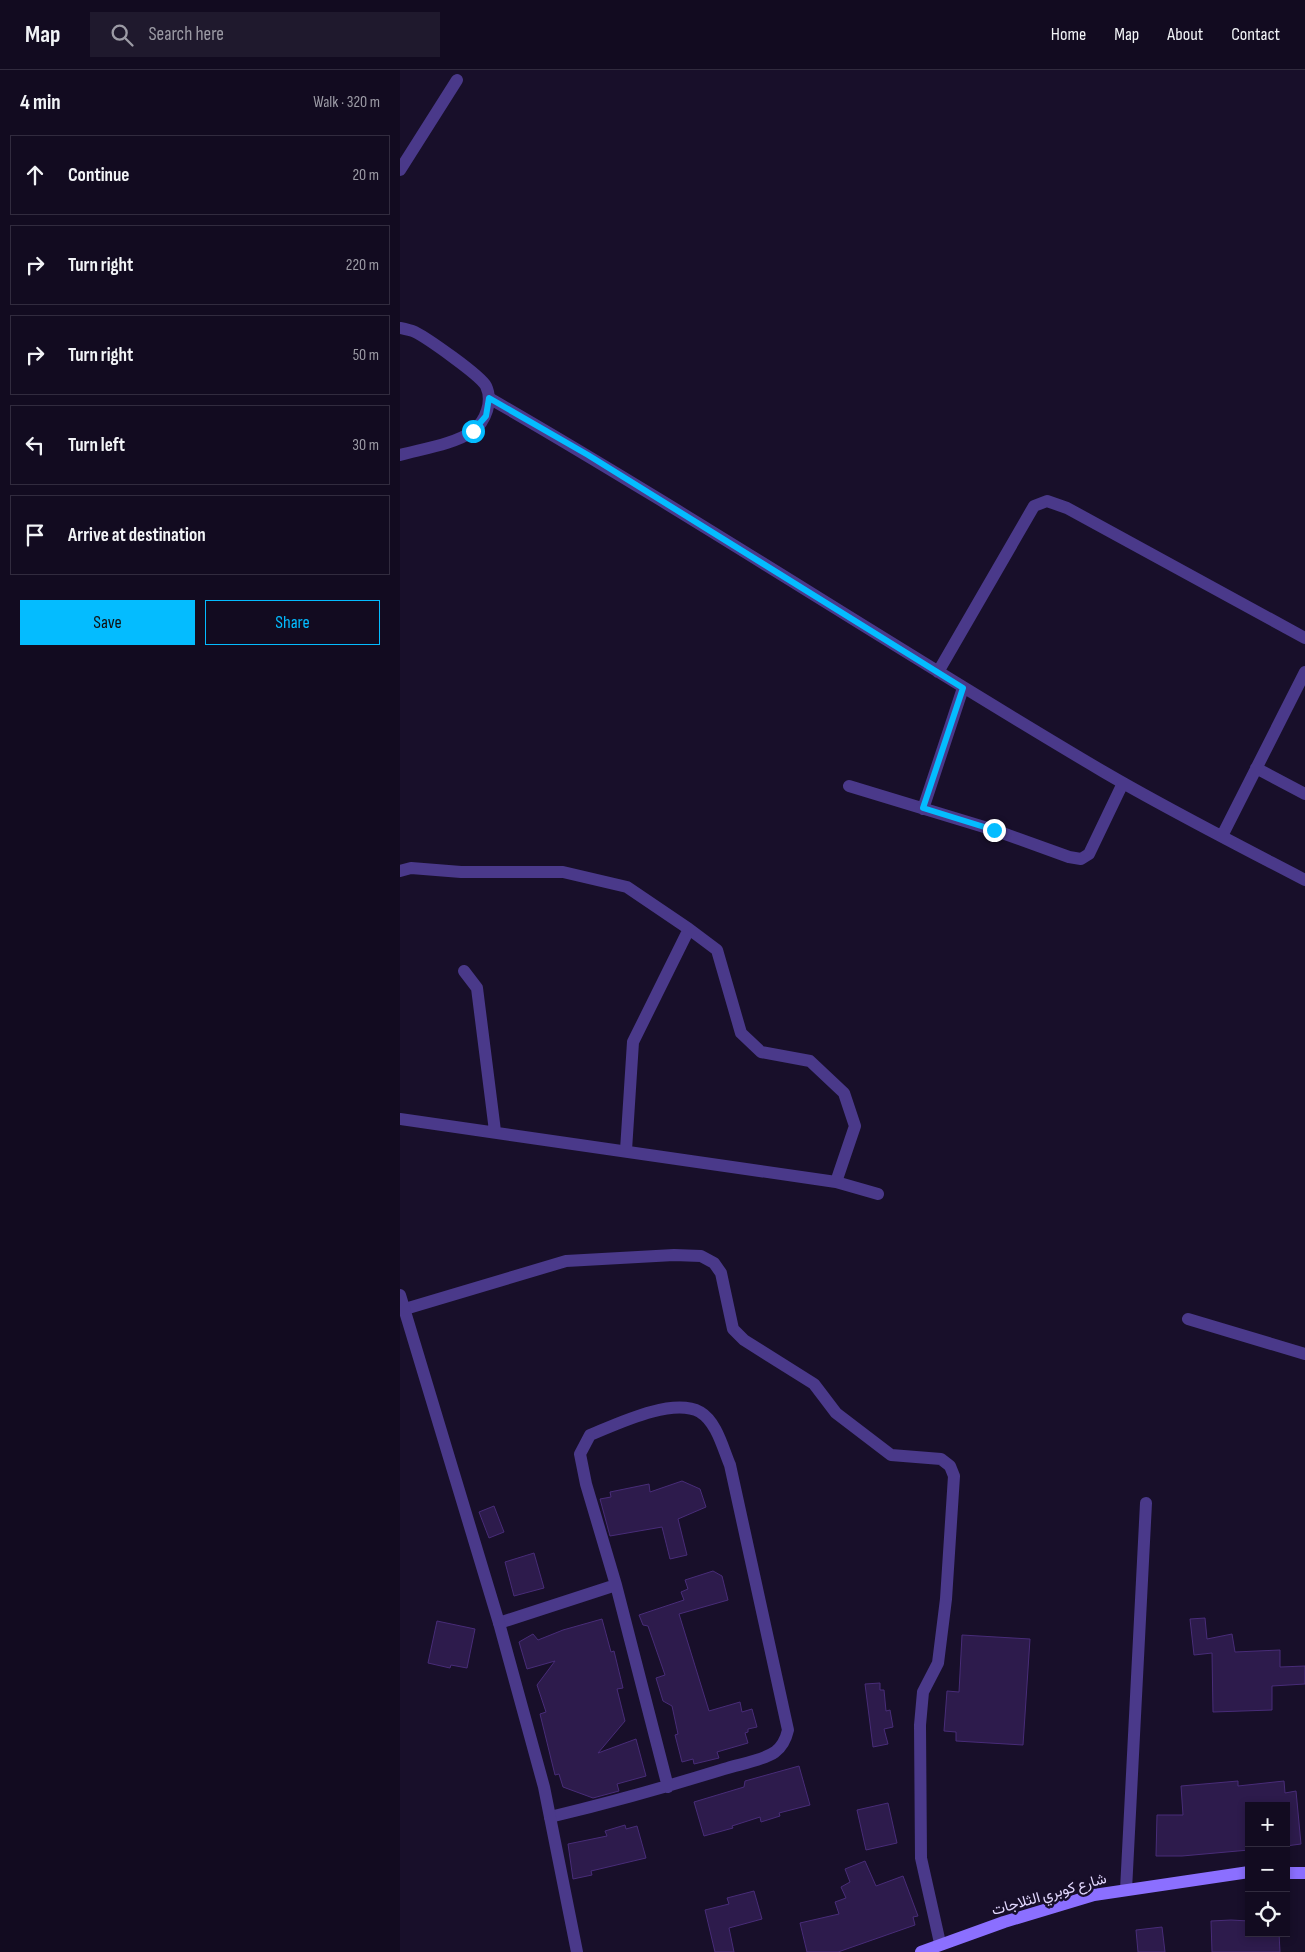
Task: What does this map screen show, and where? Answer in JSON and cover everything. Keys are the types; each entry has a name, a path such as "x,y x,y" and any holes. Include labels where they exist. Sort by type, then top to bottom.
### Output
{"main road":[{"name":"شارع كوبري الثلاجات","path":"921,1952 1061,1904 1094,1895 1245,1873"},
{"path":"1290,1873 1305,1873"}],"street":[{"path":"400,170 457,80"},
{"path":"400,328 415,332 461,364 485,384 489,398 486,416 473,431 444,443 400,455"},
{"path":"400,336 415,332"},
{"path":"489,398 588,455 963,688 1123,782 1302,879 1305,891"},
{"path":"938,672 1034,506 1047,501 1067,508 1305,638"},
{"path":"1222,836 1305,672"},
{"path":"923,808 963,688"},
{"path":"1256,768 1305,794"},
{"path":"849,786 923,808 1081,860 1089,854 1123,782"},
{"path":"400,871 411,868 462,872 563,872 628,887 689,929 717,950 741,1033 761,1052 810,1062 844,1092 855,1126 836,1182"},
{"path":"626,1150 633,1042 689,929"},
{"path":"464,971 477,988 495,1131"},
{"path":"400,1119 495,1131 836,1182 878,1194"},
{"path":"405,1309 566,1261 674,1255 701,1256 714,1263 721,1273 733,1329 744,1340 814,1384 836,1413 891,1455 936,1458 950,1466 954,1476 946,1599 938,1663 923,1692 920,1725 921,1858 940,1944"},
{"path":"400,1295 471,1537 499,1624 544,1788 577,1952"},
{"path":"1188,1319 1305,1354"},
{"path":"550,1817 668,1787 774,1753 785,1743 788,1730 730,1466 715,1428 701,1412 677,1407 626,1419 590,1435 580,1454 586,1484 616,1585 668,1787"},
{"path":"1126,1890 1146,1503"},
{"path":"499,1624 616,1585"}],"building":[{"path":"682,1481 700,1489 706,1507 678,1519 687,1555 670,1559 662,1527 610,1536 600,1499 611,1497 610,1492 649,1484 650,1492"},
{"path":"494,1506 504,1532 489,1538 479,1512"},
{"path":"534,1553 544,1588 514,1596 505,1562"},
{"path":"713,1571 722,1576 728,1600 679,1614 709,1711 740,1702 742,1712 752,1709 757,1727 748,1729 748,1732 745,1733 748,1743 717,1752 719,1758 694,1764 693,1759 682,1762 675,1735 678,1734 672,1706 663,1701 656,1678 665,1675 648,1626 643,1625 639,1615 684,1600 681,1592 688,1589 685,1580"},
{"path":"1205,1618 1207,1639 1232,1634 1235,1652 1280,1650 1280,1667 1305,1666 1305,1684 1272,1686 1272,1710 1213,1712 1212,1653 1194,1655 1190,1619"},
{"path":"602,1619 611,1652 614,1651 623,1688 617,1689 625,1721 598,1753 636,1739 646,1776 617,1784 619,1791 593,1798 563,1787 559,1774 555,1775 540,1714 546,1712 537,1685 555,1661 527,1669 519,1642 533,1634 538,1640 563,1630"},
{"path":"437,1621 475,1629 467,1668 451,1665 450,1668 428,1663"},
{"path":"962,1635 1030,1639 1023,1745 956,1741 956,1732 944,1731 947,1691 959,1692"},
{"path":"880,1683 880,1690 884,1690 886,1711 890,1710 893,1727 884,1729 888,1744 873,1747 865,1684"},
{"path":"799,1766 810,1805 779,1813 780,1816 761,1822 760,1817 732,1826 733,1828 704,1836 694,1802 744,1787 745,1781"},
{"path":"1238,1781 1238,1786 1284,1781 1285,1793 1296,1791 1301,1844 1290,1845 1290,1802 1245,1802 1245,1850 1182,1856 1156,1856 1157,1815 1183,1815 1181,1786"},
{"path":"888,1803 897,1843 866,1850 857,1810"},
{"path":"625,1825 626,1829 637,1826 646,1858 591,1871 592,1875 573,1879 568,1844 607,1836 605,1831"},
{"path":"865,1861 876,1886 903,1876 918,1916 913,1917 915,1925 838,1952 807,1952 800,1923 839,1914 835,1902 846,1898 841,1887 850,1882 845,1869"},
{"path":"754,1891 762,1919 729,1928 734,1952 715,1952 705,1910 729,1904 727,1898"},
{"path":"1211,1921 1245,1921 1245,1937 1279,1937 1280,1952 1212,1952"},
{"path":"1162,1927 1165,1952 1138,1952 1136,1930"}],"route":[{"path":"473,431 486,416 489,398 588,455 963,688 923,808 994,830"}]}
